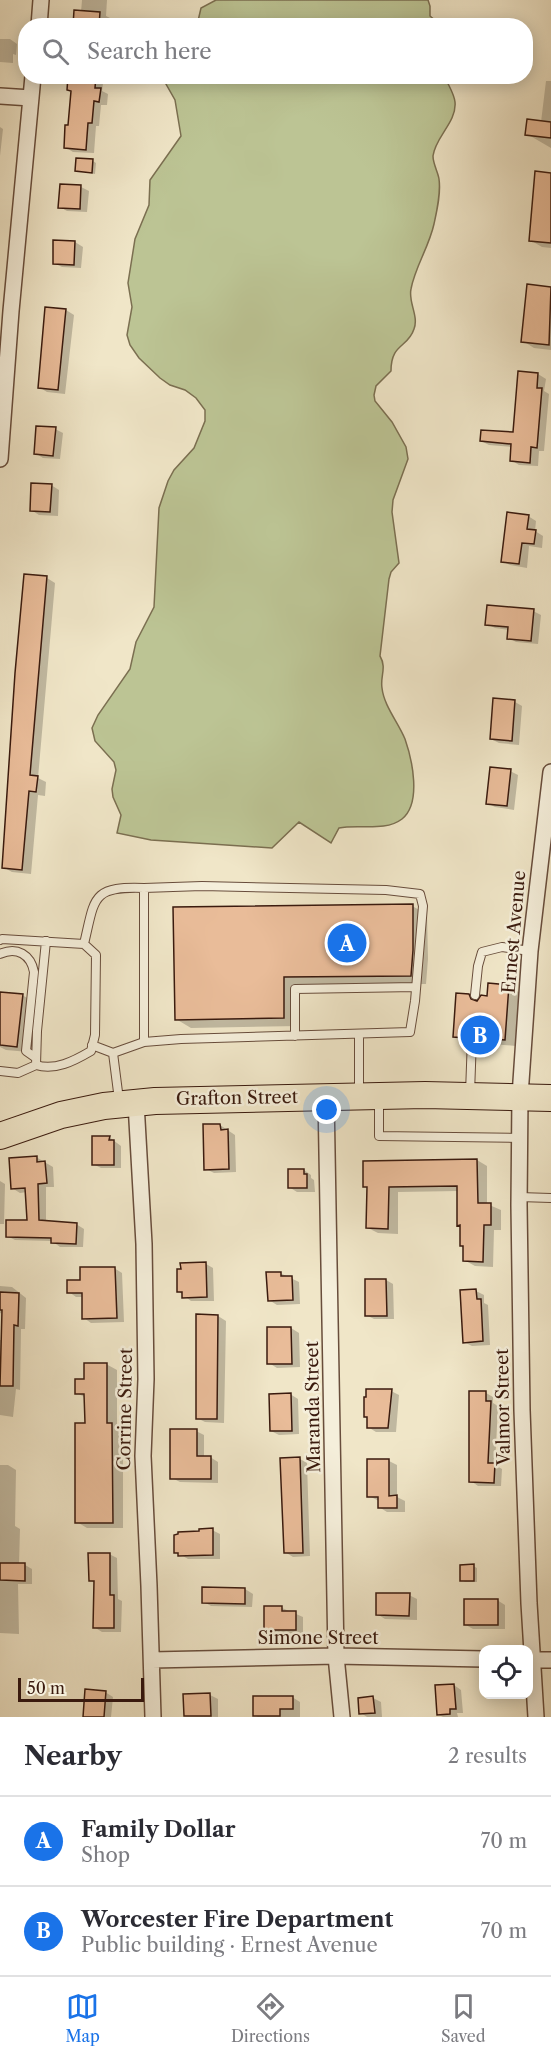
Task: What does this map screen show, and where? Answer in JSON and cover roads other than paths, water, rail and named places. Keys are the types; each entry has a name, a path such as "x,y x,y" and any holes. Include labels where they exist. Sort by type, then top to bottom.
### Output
{"highway":[{"name":"Grafton Street","path":"0,1136 61,1115 128,1103 186,1099 470,1095 551,1098"}],"street":[{"path":"40,18 42,0"},
{"path":"0,459 5,310 32,84"},
{"path":"0,96 31,98"},
{"name":"Ernest Avenue","path":"520,1096 530,951 551,772"},
{"name":"Maranda Street","path":"326,1096 336,1656 342,1717"},
{"name":"Valmor Street","path":"520,1096 522,1410 530,1645"},
{"name":"Corrine Street","path":"128,1103 144,1244 146,1379 143,1465 153,1717"},
{"name":"Simone Street","path":"152,1660 336,1656 479,1659"},
{"path":"533,1660 551,1660"},
{"name":"Valmor Street","path":"533,1683 536,1717"}],"lane":[{"path":"84,944 93,904 103,893 119,887 386,890 420,894 423,906 410,1032 181,1039 144,1042 113,1053 92,1046"},
{"path":"144,888 144,1042"},
{"path":"0,954 19,953 27,956 32,963 34,972 26,1051 46,1068 73,1061 91,1051 95,1035 96,955 84,944 1,939"},
{"path":"36,1061 46,941"},
{"path":"475,995 482,952 502,947 530,951"},
{"path":"295,1036 296,989 416,987"},
{"path":"359,1034 369,1096 379,1136 520,1138"},
{"path":"470,1095 472,1038"},
{"path":"113,1053 128,1103"},
{"path":"0,1071 18,1073 36,1061"},
{"path":"519,1197 551,1198"}],"place":[{"name":"Family Dollar","path":"347,943"},
{"name":"Worcester Fire Department","path":"480,1035"}]}
